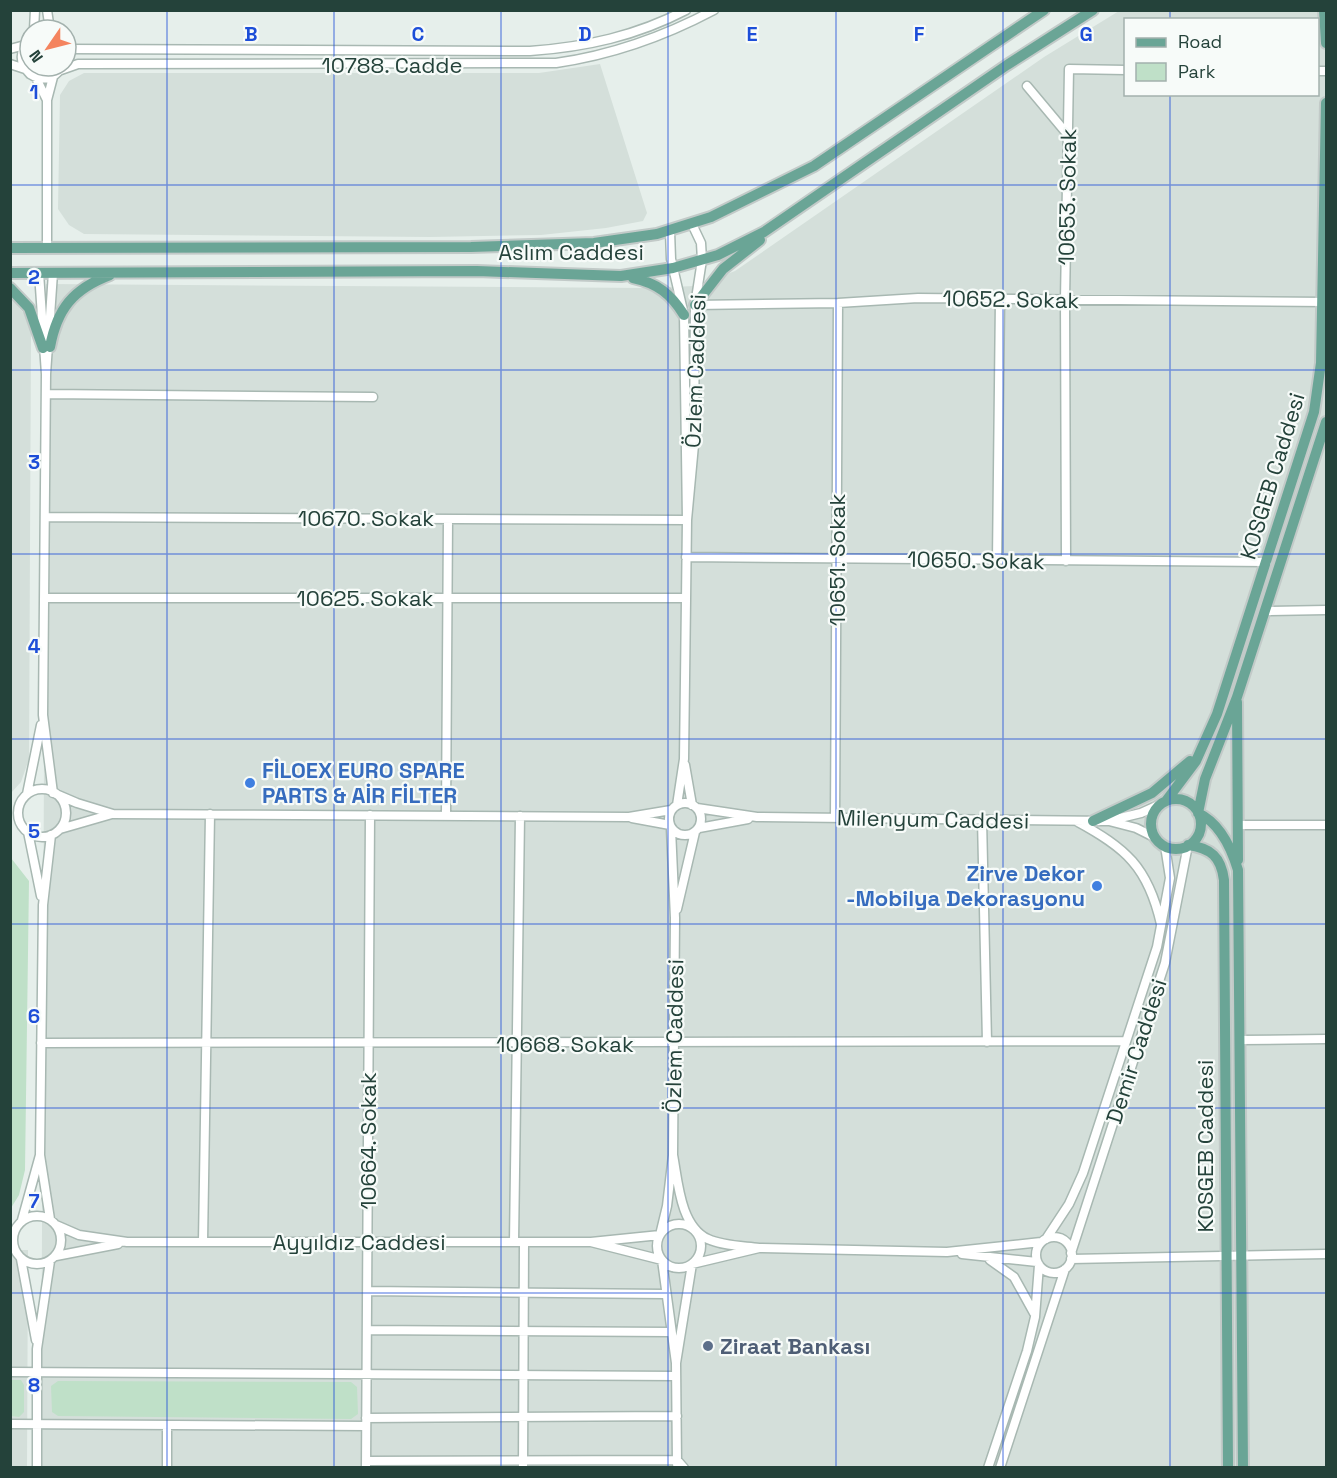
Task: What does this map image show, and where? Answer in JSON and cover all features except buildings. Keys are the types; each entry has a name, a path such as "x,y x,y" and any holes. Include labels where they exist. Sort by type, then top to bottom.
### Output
{"main road":[{"name":"Aslım Caddesi","path":"10,248 482,247 594,243 670,231 692,224 814,166 1044,10"},
{"name":"Aslım Caddesi","path":"10,273 477,272 621,276 673,268 702,260 742,244 778,223 1007,65 1093,10"},
{"path":"1324,10 1326,43"},
{"name":"KOSGEB Caddesi","path":"1163,803 1192,767 1204,745 1224,695 1316,404 1325,302 1326,103"},
{"path":"695,305 723,269 778,223"},
{"path":"46,347 55,322 65,305 94,282 117,273"},
{"path":"621,276 640,279 662,288 684,315"},
{"path":"10,288 30,308 46,347"},
{"name":"KOSGEB Caddesi","path":"1238,870 1222,834 1210,821 1198,813 1205,779 1237,697 1326,422"},
{"name":"KOSGEB Caddesi","path":"1237,697 1243,1467"},
{"path":"1093,820 1152,794 1177,774 1204,745"},
{"path":"1184,801 1198,813 1200,831 1188,845 1174,849 1165,846 1156,838 1152,820 1163,803 1184,801"},
{"name":"KOSGEB Caddesi","path":"1188,845 1202,847 1215,855 1224,880 1228,1467"}],"street":[{"name":"10788. Cadde","path":"78,49 530,51 583,46 609,40 686,10"},
{"name":"10788. Cadde","path":"78,64 509,65 556,63 604,55 631,47 714,10"},
{"name":"10653. Sokak","path":"1066,561 1065,300 1069,69 1124,70"},
{"path":"36,78 47,100"},
{"path":"47,248 47,100 53,78"},
{"path":"1027,86 1068,135"},
{"name":"Özlem Caddesi","path":"687,520 694,445 695,305 702,260 701,243 692,224"},
{"name":"Özlem Caddesi","path":"670,231 673,268 684,315 687,520 684,759 674,808"},
{"path":"39,273 46,347 47,394 43,715 54,793 61,799 66,814 60,829"},
{"path":"46,347 53,273"},
{"name":"10652. Sokak","path":"695,305 838,303 918,298 1325,302"},
{"path":"997,560 1000,299"},
{"name":"10651. Sokak","path":"835,818 838,303"},
{"path":"47,394 373,397"},
{"name":"10670. Sokak","path":"45,517 687,520"},
{"path":"446,816 448,519"},
{"name":"10650. Sokak","path":"686,557 1266,562"},
{"name":"10625. Sokak","path":"44,598 686,598"},
{"path":"1266,611 1326,610"},
{"path":"43,715 25,797 18,814 26,831 43,905"},
{"name":"Özlem Caddesi","path":"684,759 694,807"},
{"path":"10,802 41,789 113,814"},
{"name":"Milenyum Caddesi","path":"1109,821 1141,813 1163,803"},
{"path":"694,807 701,818 697,830"},
{"path":"10,823 38,837 51,835 60,829 113,814 629,817 674,808 694,807 757,817"},
{"path":"670,827 674,808"},
{"path":"203,1242 210,814"},
{"name":"10664. Sokak","path":"366,1464 370,815"},
{"path":"520,816 516,1044 519,1242 524,1293 523,1464"},
{"path":"629,817 670,827 685,836 697,830 757,817"},
{"name":"Milenyum Caddesi","path":"757,817 1093,820 1109,821 1136,828 1156,838"},
{"path":"982,819 987,1042"},
{"path":"1076,820 1122,849 1139,867 1151,889 1162,928"},
{"path":"1238,825 1326,825"},
{"name":"Özlem Caddesi","path":"660,1235 667,1206 673,1155 675,918 670,827"},
{"name":"Özlem Caddesi","path":"675,918 697,830"},
{"path":"37,1467 38,1349 53,1258 61,1241 53,1222 40,1155 43,905 51,835"},
{"name":"Demir Caddesi","path":"1071,1256 1165,963 1188,845"},
{"name":"Demir Caddesi","path":"1043,1240 1069,1204 1083,1173 1162,928 1170,878 1165,846"},
{"path":"1240,1040 1326,1039"},
{"name":"10668. Sokak","path":"41,1043 674,1044 1126,1041"},
{"path":"38,1349 12,1238 40,1155"},
{"name":"Özlem Caddesi","path":"673,1155 684,1204 694,1230"},
{"path":"17,1224 34,1215 53,1222"},
{"name":"Ayyıldız Caddesi","path":"53,1222 79,1235 127,1242 591,1242 660,1235"},
{"path":"676,1363 662,1260 657,1248 660,1235 676,1224 682,1224 709,1239 759,1248 947,1252 1038,1263 1052,1272 1065,1269"},
{"path":"677,1464 676,1363 692,1264 701,1248 694,1230"},
{"path":"947,1252 1062,1239 1071,1256"},
{"path":"988,1467 1023,1365 1035,1317 1038,1263 1036,1250 1043,1240"},
{"name":"Ayyıldız Caddesi","path":"53,1258 127,1242"},
{"name":"Ayyıldız Caddesi","path":"591,1242 662,1260"},
{"path":"662,1260 680,1268 759,1248"},
{"path":"16,1254 35,1264 53,1258"},
{"path":"1071,1256 1326,1254"},
{"path":"1000,1467 1071,1256"},
{"path":"981,1257 997,1263 1014,1277 1035,1317"},
{"path":"367,1291 665,1294"},
{"path":"367,1330 670,1332"},
{"path":"10,1372 676,1376"},
{"path":"10,1424 167,1425 677,1416"},
{"path":"167,1425 167,1467"},
{"path":"366,1464 677,1464 684,1467"}],"shaded area":[{"path":"1119,11 1326,11 1326,1467 41,1468 46,284 644,288 695,286 735,271 1044,57"},
{"path":"600,64 647,213 643,221 606,228 541,235 430,237 84,234 69,225 58,209 60,95 69,81 84,73 539,73"},
{"path":"10,297 27,317 31,332 29,759 21,782 11,793"},
{"path":"11,1250 28,1250 27,1467 11,1468"}],"green space":[{"path":"11,858 29,881 25,1170 19,1195 11,1208"},
{"path":"11,1380 21,1380 24,1385 24,1412 19,1417 11,1416"},
{"path":"58,1381 351,1382 357,1387 358,1414 351,1419 58,1416 52,1412 51,1386"}],"place":[{"name":"FİLOEX EURO SPARE PARTS & AİR FİLTER","path":"250,783"},
{"name":"Zirve Dekor -Mobilya Dekorasyonu","path":"1097,886"},
{"name":"Ziraat Bankası","path":"708,1346"}]}
